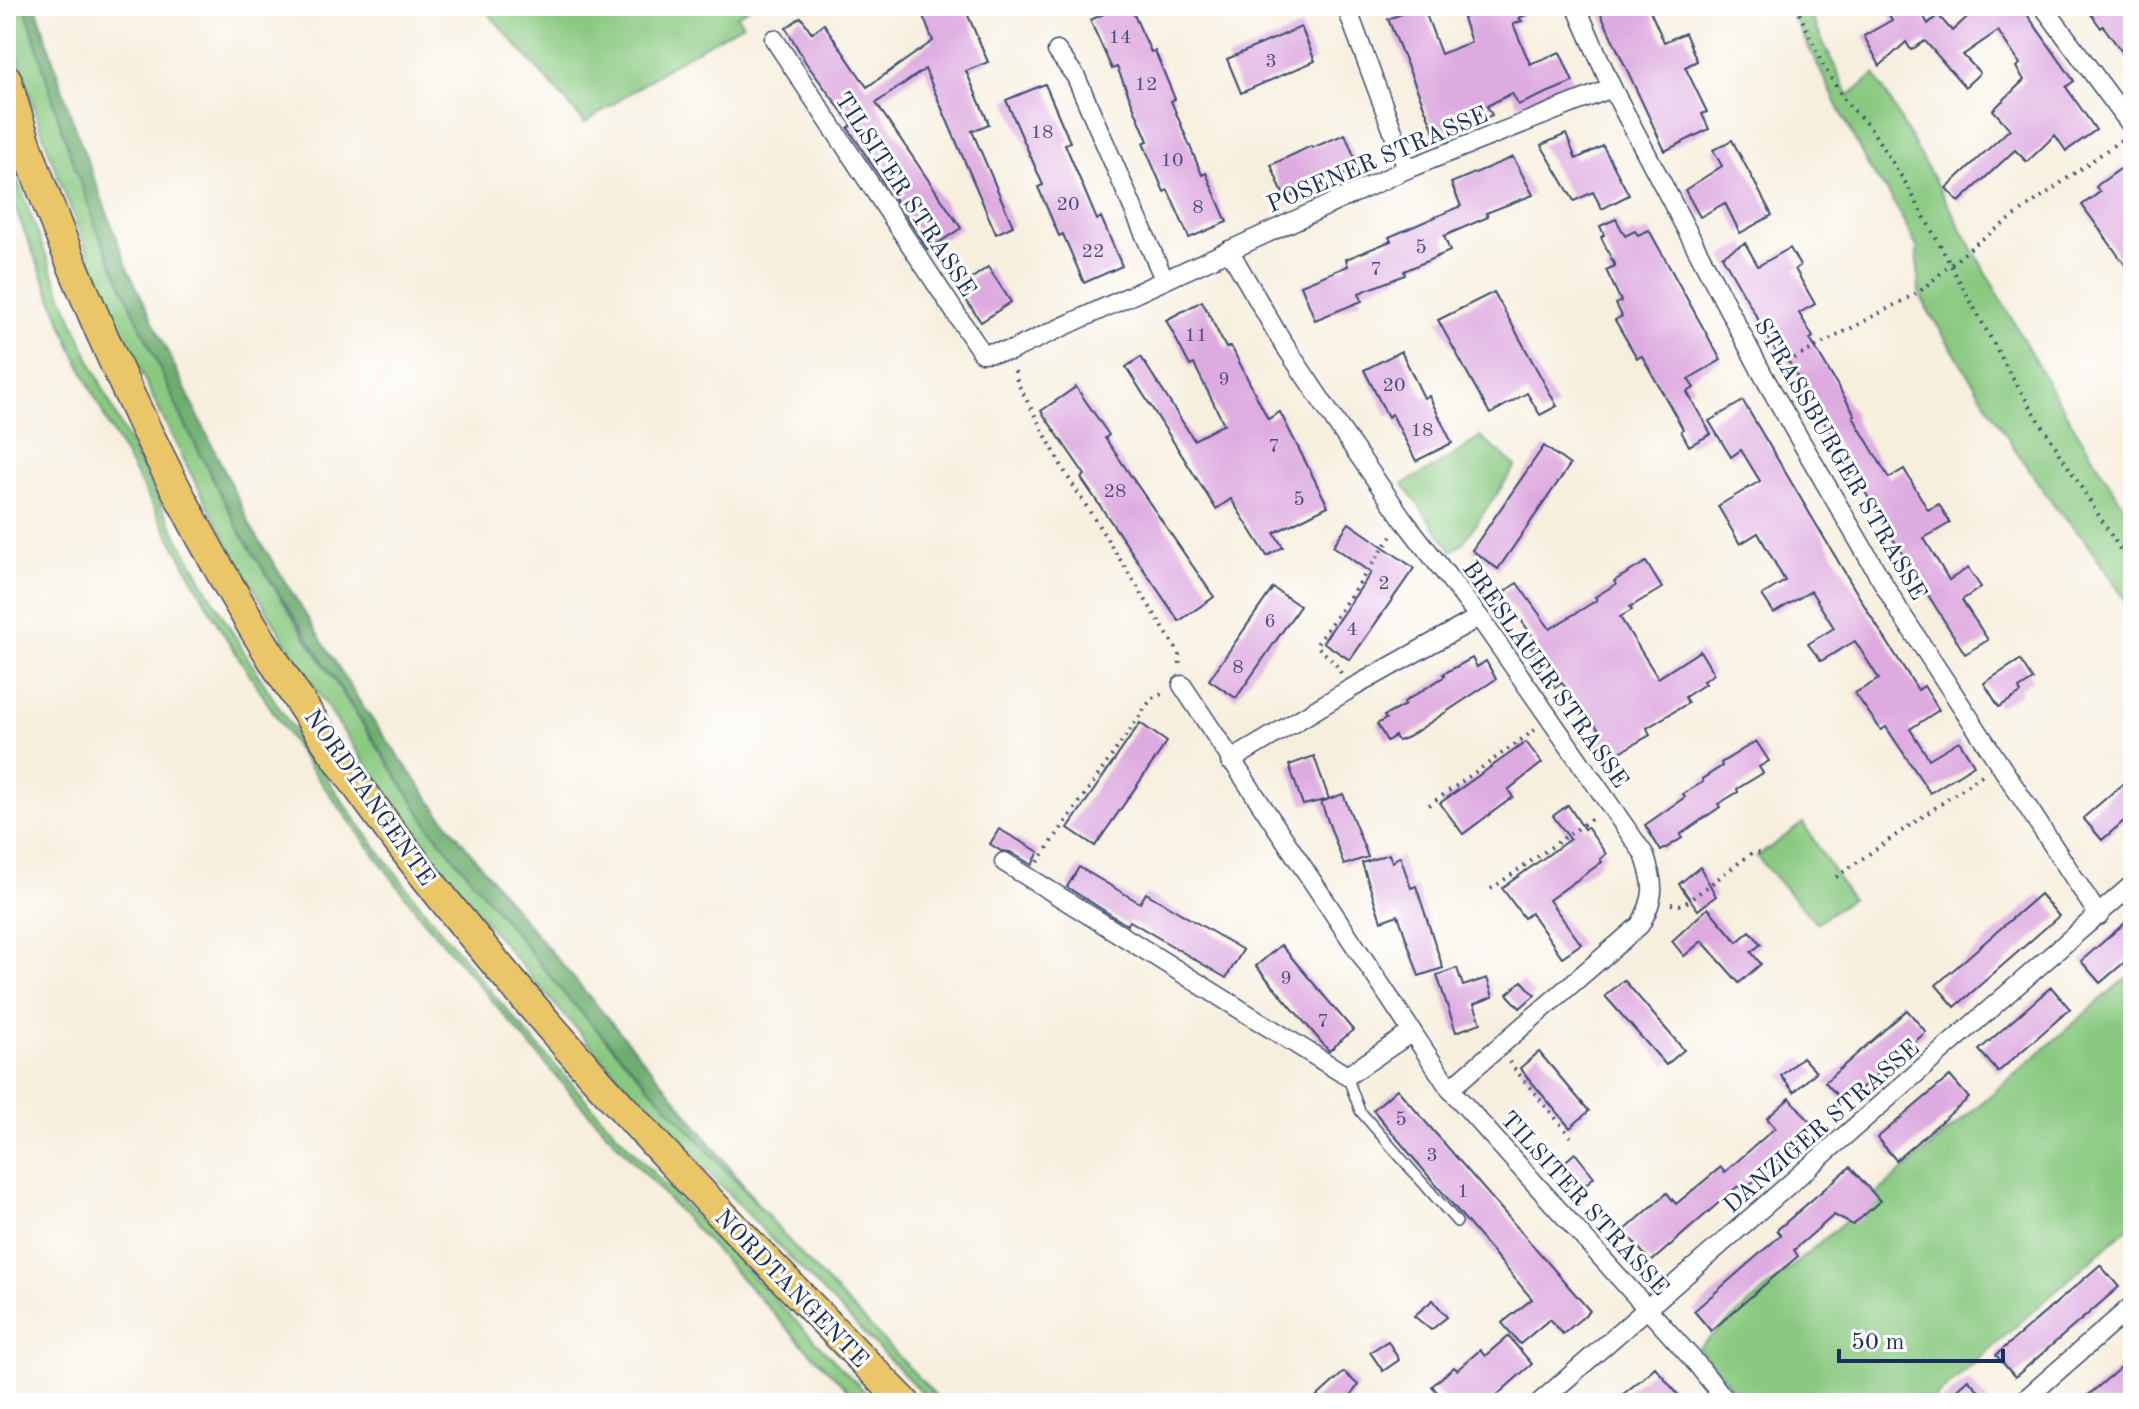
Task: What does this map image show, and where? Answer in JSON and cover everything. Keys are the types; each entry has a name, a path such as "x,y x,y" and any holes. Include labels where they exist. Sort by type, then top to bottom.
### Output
{"main road":[{"name":"NORDTANGENTE","path":"6,79 49,206 128,394 227,581 330,745 386,826 446,903 591,1076 666,1158 905,1403"}],"street":[{"path":"1346,6 1407,169"},
{"name":"STRASSBURGER STRASSE","path":"1576,6 1612,88 1763,375 1900,612 2099,916"},
{"path":"2043,6 2127,134"},
{"name":"TILSITER STRASSE","path":"774,39 982,353 1010,351"},
{"path":"1057,51 1076,77 1164,279"},
{"name":"POSENER STRASSE","path":"1010,351 1407,169 1612,88"},
{"name":"BRESLAUER STRASSE","path":"1229,250 1281,340 1403,519 1479,617 1644,854 1653,880 1652,903"},
{"path":"1230,761 1479,617"},
{"name":"TILSITER STRASSE","path":"1182,685 1450,1089 1712,1380 1728,1403"},
{"path":"1004,862 1347,1076 1412,1032"},
{"name":"DANZIGER STRASSE","path":"1539,1403 2133,884"},
{"path":"1450,1089 1640,925 1652,903"},
{"path":"2021,1403 2133,1305"}],"lane":[{"path":"1347,1076 1360,1111 1457,1222"}],"path":[{"path":"1796,6 1824,67 1846,102 1871,129 1890,158 2012,377 2133,570"},
{"path":"1763,375 1919,292 1951,264 2127,134"},
{"path":"1010,351 1017,382 1066,474 1179,653 1182,685 1152,698 1027,877"},
{"path":"1350,689 1334,662 1316,645 1403,519"},
{"path":"1429,805 1550,719"},
{"path":"1836,877 1999,763"},
{"path":"1491,889 1610,805"},
{"path":"1652,903 1683,905 1752,853 1762,853"},
{"path":"1497,1048 1571,1137"}],"green space":[{"path":"6,6 25,6 61,127 98,232 184,422 241,534 431,829 566,996 803,1257 943,1403 932,1403 735,1201 607,1064 485,922 427,848 333,716 248,578 171,435 136,362 92,262 50,154 13,39"},
{"path":"25,6 36,6 74,125 129,271 251,527 363,707 436,808 518,913 674,1096 761,1208 566,996 431,829 241,534 184,422 98,232 61,127"},
{"path":"482,6 752,6 737,16 743,24 681,59 585,123"},
{"path":"1788,6 1806,6 1849,96 1875,74 2051,389 2133,521 2133,616 2083,538 2056,508 2020,457 1929,312 1919,292 1917,247 1891,197 1869,168"},
{"path":"6,146 82,343 177,536 288,721 348,809 465,960 578,1091 876,1403 861,1403 796,1338 574,1097 421,917 302,757 220,628 109,426 72,348 6,186"},
{"path":"1480,437 1516,466 1462,544 1452,551 1403,484"},
{"path":"1803,823 1851,899 1816,923 1757,857"},
{"path":"2133,972 2133,1223 1929,1403 1744,1403 1698,1348"}],"building":[{"path":"919,6 964,6 988,62 966,71 989,124 972,131 1013,226 996,234 925,69 876,103 961,228 928,250 848,128 852,125 806,63 786,28 801,17 812,33 824,24 867,87 933,41"},
{"path":"1122,6 1130,6 1151,52 1155,51 1175,99 1171,101 1202,175 1206,173 1227,222 1189,238 1168,190 1164,192 1143,143 1148,141 1117,67 1112,69 1090,20"},
{"path":"1423,6 1441,54 1471,42 1463,18 1471,15 1467,6 1545,6 1513,24 1530,64 1560,52 1573,82 1518,105 1512,93 1487,106 1492,115 1437,138 1388,19"},
{"path":"1597,6 1648,6 1664,42 1685,33 1697,61 1685,67 1707,112 1702,114 1709,129 1665,151"},
{"path":"1884,6 1918,6 1928,24 1938,15 1952,31 1979,6 2021,6 2074,81 2066,87 2096,130 2066,151 2055,135 2027,162 2015,150 1959,202 1946,188 2010,129 1993,110 2024,80 2016,67 2020,64 1998,31 1963,55 1980,73 1965,87 1925,41 1911,50 1906,42 1880,66 1864,36 1892,20"},
{"path":"2085,6 2133,6 2133,67 2103,26 2101,28"},
{"path":"1301,27 1315,61 1241,93 1227,59"},
{"path":"1045,84 1070,142 1065,144 1097,220 1101,217 1122,266 1084,283 1038,187 1043,185 1006,100"},
{"path":"1345,134 1359,168 1285,199 1271,165"},
{"path":"1566,134 1576,159 1603,146 1629,195 1602,209 1593,192 1574,201 1541,145"},
{"path":"1732,140 1772,215 1740,233 1725,203 1700,217 1685,190 1722,166 1713,150"},
{"path":"1513,157 1533,195 1486,213 1488,217 1444,236 1450,251 1404,271 1405,275 1359,293 1362,301 1315,320 1301,285 1348,266 1346,259 1391,241 1389,237 1461,206 1451,183"},
{"path":"2123,167 2133,181 2133,276 2082,205 2100,192 2096,187 2099,184"},
{"path":"1616,219 1625,236 1635,231 1638,235 1649,230 1721,360 1688,379 1694,388 1687,392 1711,434 1689,446 1681,431 1683,429 1642,356 1637,358 1615,320 1622,316 1616,304 1621,301 1606,270 1615,266 1601,237 1604,235 1600,226"},
{"path":"1745,243 1758,266 1790,248 1800,266 1795,269 1815,304 1799,313 1813,337 1810,339 1855,415 1858,426 1889,478 1904,469 1928,510 1939,504 1950,523 1924,538 1949,580 1968,568 1981,587 1962,600 1988,640 1965,654 1784,354 1779,356 1722,256"},
{"path":"988,267 1011,302 981,322 958,288"},
{"path":"1494,292 1557,406 1540,415 1527,393 1490,414 1438,320"},
{"path":"1202,301 1226,348 1231,346 1268,419 1280,412 1328,506 1274,533 1283,547 1267,556 1231,499 1216,509 1126,367 1141,357 1194,440 1224,424 1194,364 1190,366 1166,320"},
{"path":"1401,351 1424,398 1429,396 1452,443 1416,461 1392,414 1388,417 1364,370"},
{"path":"1076,387 1109,435 1105,438 1214,597 1179,621 1081,478 1085,475 1041,411"},
{"path":"1743,401 1870,615 1918,690 1924,686 1939,710 1910,729 1929,759 1959,741 1974,765 1930,793 1886,727 1881,730 1855,693 1879,679 1855,641 1821,661 1808,644 1834,628 1811,591 1774,613 1762,595 1785,581 1758,533 1740,544 1718,506 1760,481 1741,450 1731,457 1709,421"},
{"path":"1544,446 1570,465 1498,569 1472,550"},
{"path":"1349,523 1414,568 1350,660 1323,642 1371,573 1333,546"},
{"path":"1646,562 1662,588 1630,607 1632,610 1620,617 1658,678 1700,651 1714,674 1685,697 1688,703 1647,728 1650,735 1608,759 1593,734 1599,730 1562,683 1555,688 1531,648 1538,644 1502,593 1517,583 1550,629 1597,600 1595,597 1616,584 1614,581"},
{"path":"1273,588 1300,606 1236,698 1209,680"},
{"path":"1472,658 1477,667 1486,661 1496,679 1408,737 1398,741 1395,736 1387,741 1377,724 1386,719 1384,716 1405,705 1404,702 1445,676 1443,674"},
{"path":"2020,660 2033,680 2019,689 2021,693 1999,707 1984,683"},
{"path":"1140,723 1167,742 1095,846 1068,828"},
{"path":"1756,741 1769,761 1759,767 1763,773 1737,789 1738,792 1718,804 1720,807 1681,834 1682,838 1661,851 1645,825 1685,797 1683,794 1703,782 1702,779 1722,766 1721,763"},
{"path":"1526,742 1542,763 1508,790 1513,797 1463,834 1440,803"},
{"path":"1314,756 1329,799 1303,805 1289,765"},
{"path":"2133,775 2133,813 2102,840 2083,818"},
{"path":"1343,794 1368,857 1344,865 1321,802"},
{"path":"1568,805 1606,854 1600,859 1602,862 1549,900 1581,944 1562,957 1531,913 1524,918 1502,888 1570,839 1553,816"},
{"path":"999,829 1039,852 1032,865 990,844"},
{"path":"1389,854 1392,862 1400,856 1411,888 1416,886 1443,968 1419,976 1398,915 1381,921 1362,863"},
{"path":"1079,867 1140,903 1146,893 1243,950 1226,978 1130,921 1127,925 1067,887"},
{"path":"1700,867 1716,896 1698,910 1679,884"},
{"path":"2040,894 2059,916 1955,1007 1936,985"},
{"path":"1708,908 1737,942 1750,931 1761,944 1751,952 1761,964 1739,983 1702,941 1684,956 1672,941"},
{"path":"2133,916 2133,955 2100,983 2081,961"},
{"path":"1281,945 1353,1030 1329,1051 1256,966"},
{"path":"1457,968 1463,986 1487,978 1493,997 1474,1004 1481,1023 1456,1032 1437,975"},
{"path":"1624,980 1684,1050 1666,1065 1605,996"},
{"path":"1522,981 1535,995 1520,1008 1507,994"},
{"path":"2051,987 2070,1009 1998,1072 1979,1050"},
{"path":"1907,1010 1926,1032 1844,1103 1825,1082"},
{"path":"1539,1052 1589,1111 1570,1128 1520,1068"},
{"path":"1802,1057 1816,1072 1794,1092 1781,1076"},
{"path":"1950,1076 1969,1098 1896,1160 1877,1138"},
{"path":"1397,1089 1590,1311 1563,1334 1550,1319 1520,1344 1502,1323 1532,1299 1373,1110"},
{"path":"1790,1098 1815,1128 1743,1191 1738,1186 1651,1262 1624,1231 1667,1193 1676,1204 1721,1167 1725,1172 1775,1128 1767,1118"},
{"path":"1575,1153 1594,1177 1582,1188 1560,1166"},
{"path":"1850,1167 1880,1201 1853,1225 1834,1215 1794,1250 1798,1256 1711,1331 1694,1311 1781,1235 1777,1230"},
{"path":"2100,1265 2119,1287 2015,1377 1996,1355"},
{"path":"1433,1300 1447,1317 1431,1330 1414,1316"},
{"path":"1508,1336 1532,1364 1488,1403 1446,1403 1432,1386 1480,1350 1485,1356"},
{"path":"1388,1341 1399,1360 1383,1371 1370,1352"},
{"path":"2133,1357 2133,1395 2124,1403 2079,1403"},
{"path":"1655,1367 1685,1403 1612,1403 1643,1378"},
{"path":"1344,1372 1358,1385 1346,1403 1310,1403"},
{"path":"1968,1379 1990,1403 1941,1403"}]}
